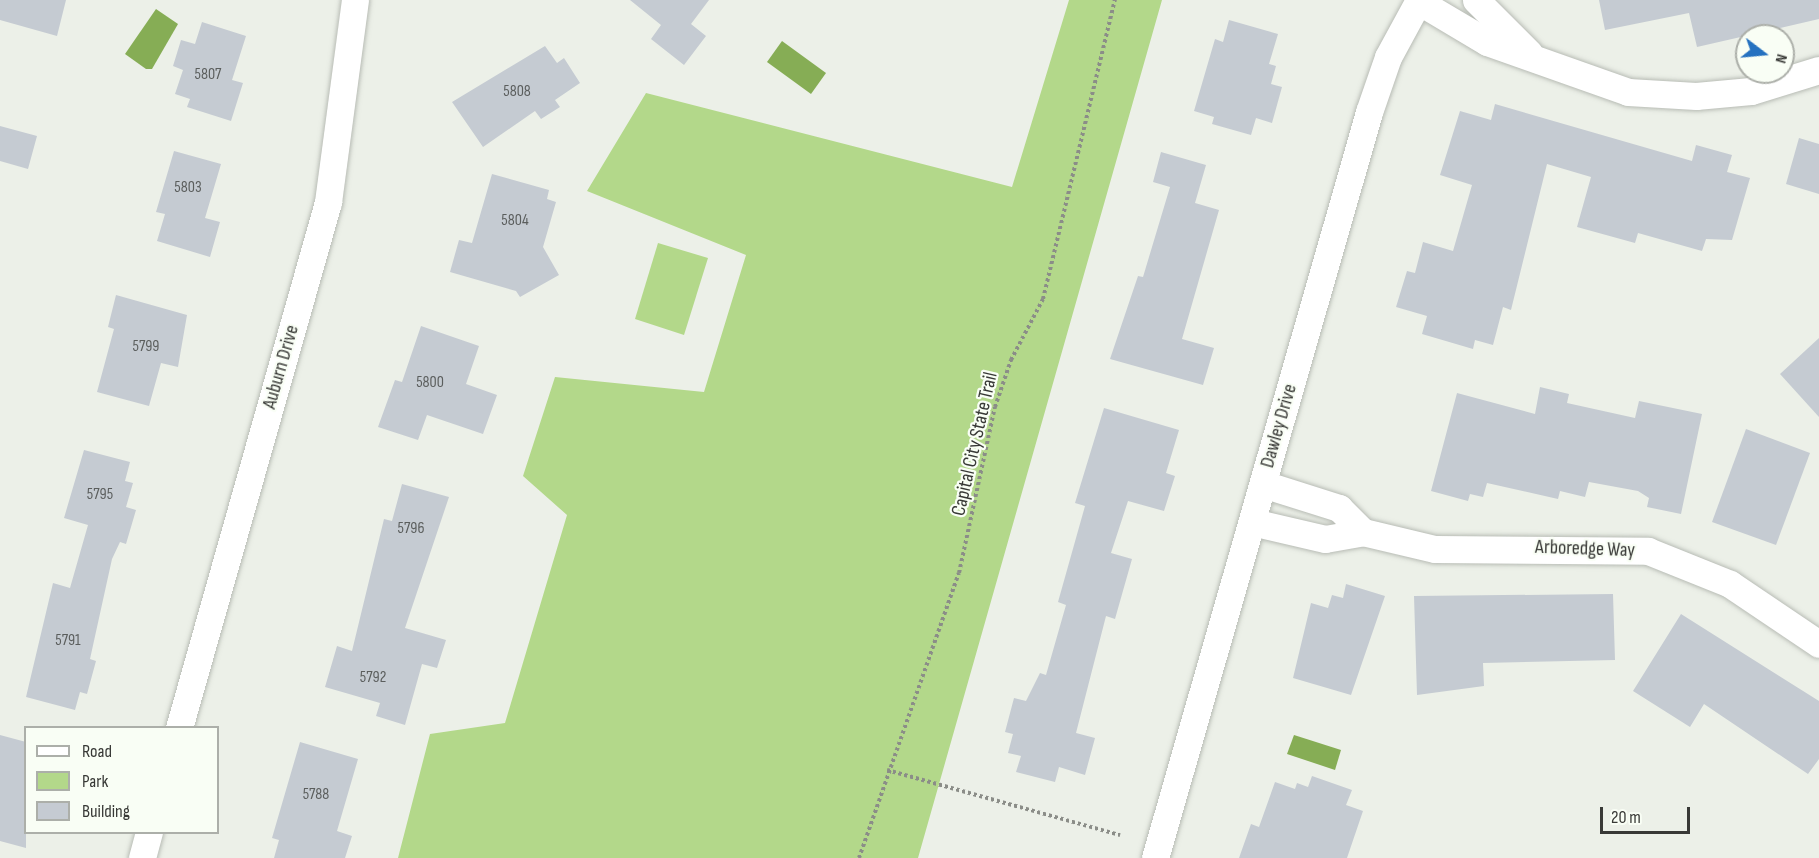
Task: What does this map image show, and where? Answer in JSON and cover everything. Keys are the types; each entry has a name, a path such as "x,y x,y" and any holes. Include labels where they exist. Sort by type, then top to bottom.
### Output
{"street":[{"name":"Auburn Drive","path":"180,726 328,202 355,0"},
{"path":"1476,0 1532,56"},
{"path":"1418,1 1487,42 1532,56 1581,78 1628,92 1696,96 1751,91 1819,70"},
{"name":"Dawley Drive","path":"1155,858 1369,112 1388,57 1418,1"},
{"path":"1263,484 1340,508 1363,532"},
{"name":"Arboredge Way","path":"1252,522 1325,539 1363,532 1435,549 1648,551 1730,584 1819,644"},
{"path":"142,858 148,834"}],"path":[{"name":"Capital City State Trail","path":"859,858 887,770 959,573 995,407 1011,360 1043,299 1115,0"},
{"path":"887,770 1120,835"}],"green space":[{"path":"1069,0 1162,0 918,858 398,858 430,734 505,723 567,515 523,476 555,377 704,392 746,255 587,191 646,93 1012,187"},
{"path":"658,243 708,258 684,335 635,319"}],"shaded area":[{"path":"156,9 178,24 152,69 146,69 125,54"},
{"path":"782,41 826,73 811,94 767,62"},
{"path":"1294,735 1341,750 1335,770 1287,754"}],"building":[{"path":"0,0 66,0 57,36 0,20"},
{"path":"630,0 709,0 691,24 706,36 684,65 651,39 661,25"},
{"path":"1599,0 1819,0 1819,19 1795,25 1735,24 1735,38 1697,47 1689,13 1605,30"},
{"path":"1229,20 1278,34 1269,64 1276,66 1271,84 1282,87 1272,123 1256,118 1251,135 1212,124 1214,117 1194,111 1215,39 1223,42"},
{"path":"202,22 246,36 232,80 243,83 231,121 187,107 190,99 175,94 183,70 173,66 181,40 195,44"},
{"path":"545,46 557,63 564,58 580,83 555,100 560,107 541,119 535,111 483,147 452,102"},
{"path":"1495,104 1692,161 1696,145 1732,155 1727,172 1750,178 1732,240 1706,239 1702,251 1638,233 1635,243 1577,227 1591,177 1547,164 1511,310 1503,307 1493,345 1475,340 1473,349 1422,334 1427,316 1396,307 1407,271 1415,273 1423,242 1453,251 1472,185 1440,175 1460,111 1491,120"},
{"path":"0,126 37,136 28,169 0,161"},
{"path":"1799,138 1819,144 1819,194 1786,184"},
{"path":"174,151 221,164 205,218 220,222 210,257 157,241 165,214 156,212"},
{"path":"1161,152 1206,165 1195,203 1219,210 1182,339 1214,348 1203,385 1110,359 1138,276 1143,277 1170,187 1153,182"},
{"path":"492,174 549,190 547,199 556,202 543,247 559,275 520,297 516,291 450,272 459,240 472,243"},
{"path":"116,295 187,315 178,367 161,363 149,406 97,392 114,329 108,327"},
{"path":"421,326 479,346 466,384 497,395 483,434 427,415 418,440 378,427 395,380 402,382"},
{"path":"1819,338 1819,417 1780,374"},
{"path":"1540,387 1569,394 1567,403 1635,418 1639,401 1702,414 1681,514 1647,507 1649,498 1638,491 1589,482 1585,497 1560,491 1558,499 1487,483 1483,497 1470,494 1468,501 1431,491 1457,393 1535,414"},
{"path":"1104,408 1179,430 1166,473 1175,476 1164,511 1128,501 1111,553 1132,559 1115,619 1106,616 1076,733 1095,738 1085,775 1059,767 1055,782 1016,772 1021,756 1008,753 1013,734 1005,732 1014,698 1026,701 1040,673 1046,675 1066,605 1058,602 1085,506 1075,503"},
{"path":"1746,429 1810,453 1776,545 1712,522"},
{"path":"84,450 130,462 125,481 133,483 126,507 136,510 126,544 120,542 112,559 90,659 96,661 87,694 80,692 75,710 26,697 53,583 70,588 88,525 64,518"},
{"path":"402,484 449,497 405,628 446,640 437,668 422,664 405,725 376,716 380,703 325,687 337,646 352,651 384,519 392,521"},
{"path":"1346,584 1385,596 1351,695 1293,678 1311,603 1328,608 1332,595 1343,598"},
{"path":"1613,594 1615,660 1483,663 1484,686 1417,695 1414,596"},
{"path":"1681,614 1819,701 1819,759 1808,774 1704,704 1690,727 1633,691"},
{"path":"0,735 24,741 26,848 0,841"},
{"path":"300,742 358,759 337,831 352,836 345,858 274,858 279,840 272,838"},
{"path":"1312,776 1352,790 1346,805 1363,811 1347,858 1239,858 1251,824 1259,827 1275,782 1295,789 1297,783 1308,787"}]}
